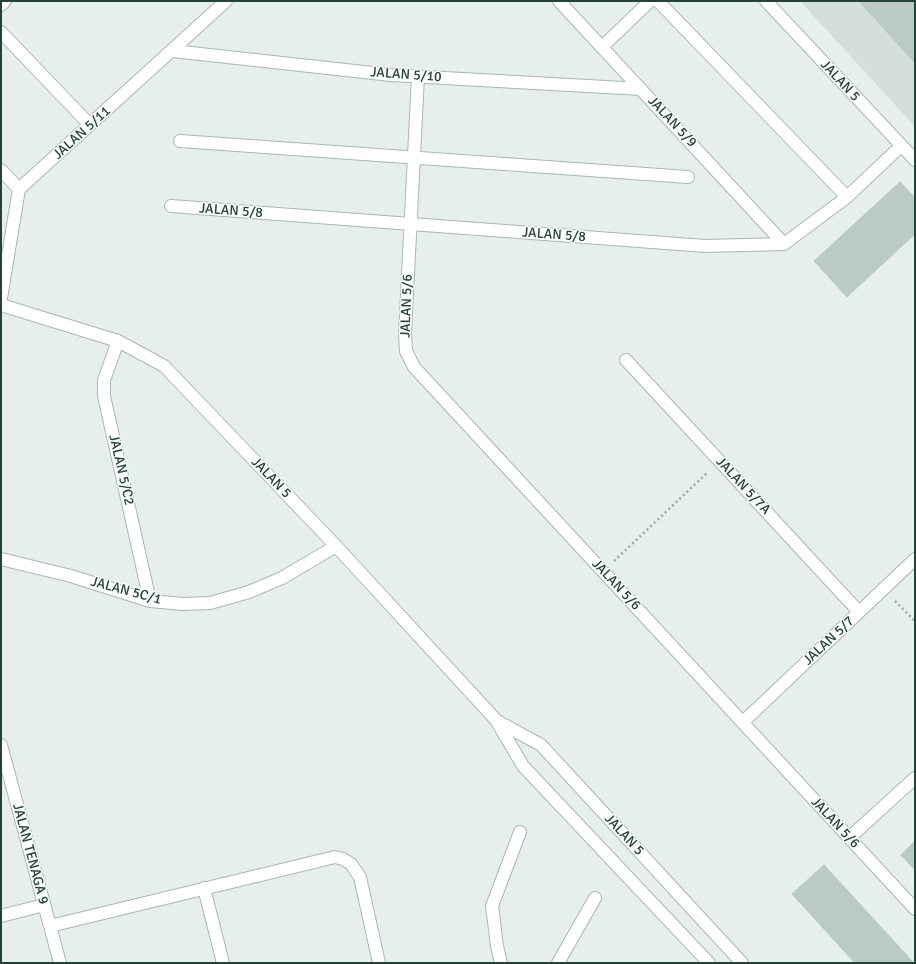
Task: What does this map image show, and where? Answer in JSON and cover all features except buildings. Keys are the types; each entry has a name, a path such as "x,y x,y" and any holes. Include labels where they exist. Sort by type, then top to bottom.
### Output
{"street":[{"path":"1,4 5,1"},
{"name":"JALAN 5/11","path":"19,190 226,1"},
{"name":"JALAN 5/9","path":"559,1 784,244"},
{"path":"602,47 650,1"},
{"path":"658,1 847,197"},
{"name":"JALAN 5","path":"766,1 915,160"},
{"path":"1,32 90,126"},
{"name":"JALAN 5/10","path":"173,51 391,75 641,89"},
{"name":"JALAN 5/6","path":"418,76 405,334 406,351 414,367 915,909"},
{"path":"180,141 688,177"},
{"path":"784,244 847,197 901,146"},
{"path":"1,170 19,190 1,298"},
{"name":"JALAN 5/8","path":"172,206 705,246 784,244"},
{"name":"JALAN 5","path":"1,305 118,341 164,366 336,546 496,720 523,766 709,963"},
{"name":"JALAN 5/C2","path":"118,341 104,380 104,396 150,600"},
{"name":"JALAN 5/7A","path":"626,360 859,612"},
{"name":"JALAN 5C/1","path":"1,559 71,576 150,600 183,604 210,603 249,592 282,578 336,546"},
{"name":"JALAN 5/7","path":"743,722 915,559"},
{"name":"JALAN 5","path":"496,720 541,745 742,963"},
{"name":"JALAN TENAGA 9","path":"1,745 60,963"},
{"path":"849,838 915,778"},
{"path":"501,963 497,946 492,906 520,832"},
{"path":"50,926 335,857 343,859 351,864 360,877 379,963"},
{"path":"204,888 223,963"},
{"path":"558,963 595,898"},
{"path":"1,916 44,905"}],"path":[{"path":"603,571 720,461"},
{"path":"883,589 915,621"}],"shaded area":[{"path":"800,1 915,1 915,127 908,119"}]}
